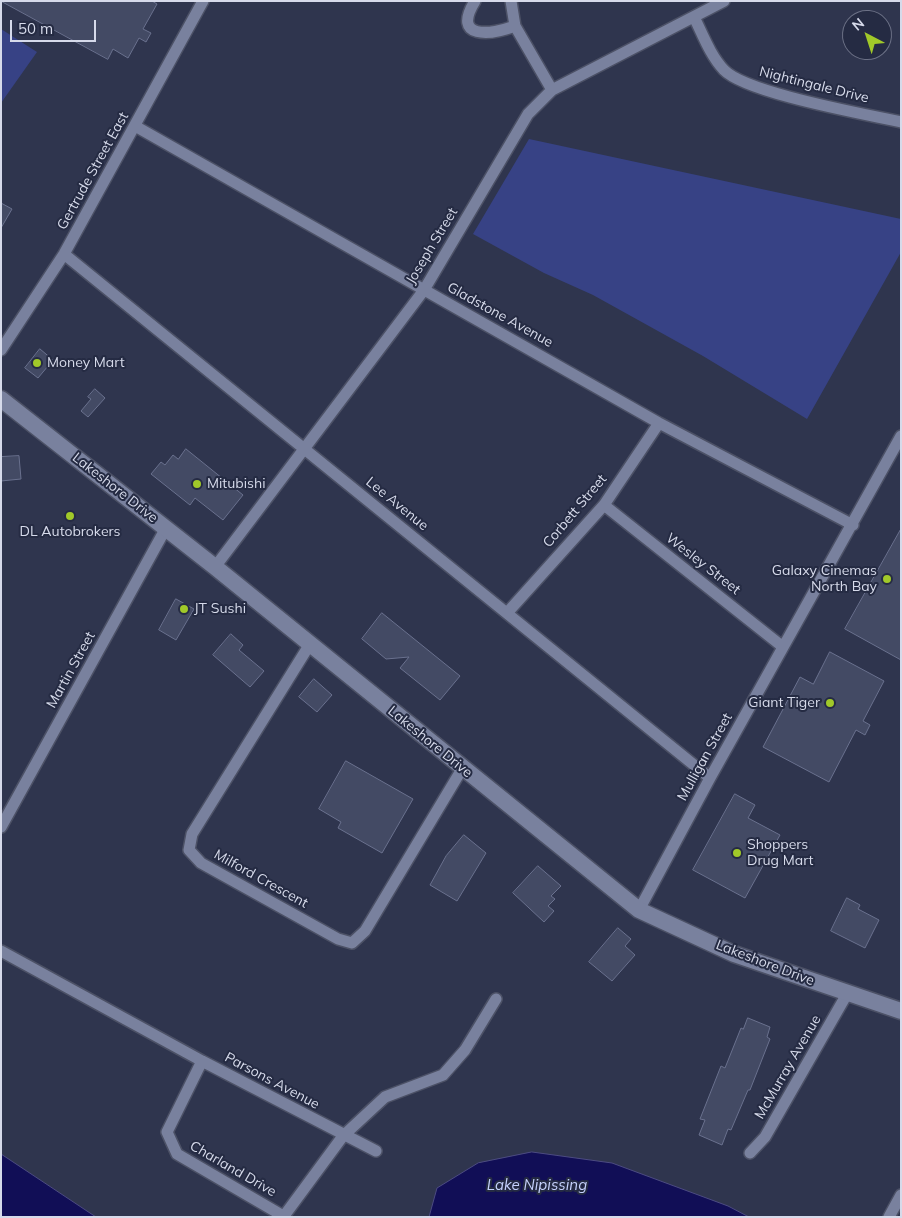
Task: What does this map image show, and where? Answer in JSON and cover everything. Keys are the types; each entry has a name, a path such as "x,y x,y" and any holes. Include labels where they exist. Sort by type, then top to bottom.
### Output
{"main road":[{"name":"Lakeshore Drive","path":"1,399 215,567 462,769 639,910 734,954 901,1011"}],"street":[{"name":"Gertrude Street East","path":"1,350 64,254 203,1"},
{"path":"475,1 466,19 468,26 472,30 496,31 515,26"},
{"path":"512,1 515,26 552,90"},
{"name":"Joseph Street","path":"215,567 424,290 528,114 552,90 724,1"},
{"name":"Nightingale Drive","path":"694,17 713,56 726,72 754,87 901,122"},
{"name":"Gladstone Avenue","path":"136,126 659,423 852,525"},
{"name":"Lee Avenue","path":"64,254 710,778"},
{"name":"Corbett Street","path":"507,613 604,505 659,423"},
{"name":"Mulligan Street","path":"639,910 710,778 901,436"},
{"name":"Wesley Street","path":"604,505 783,647"},
{"name":"Martin Street","path":"1,827 166,528"},
{"name":"Milford Crescent","path":"310,644 192,834 189,850 201,863 338,939 352,943 365,931 462,769"},
{"name":"Parsons Avenue","path":"1,951 202,1062 343,1136 376,1151"},
{"name":"McMurray Avenue","path":"750,1153 765,1137 847,994"},
{"path":"285,1216 343,1136 385,1097 443,1075 465,1050 496,999"},
{"name":"Charland Drive","path":"202,1062 167,1132 176,1154 285,1216"},
{"path":"889,1217 901,1196"}],"shaded area":[{"path":"1,29 37,52 1,103"},
{"path":"529,139 901,219 901,252 807,419 703,356 593,295 544,273 473,234"}],"water":[{"name":"Lake Nipissing","path":"532,1152 612,1163 728,1206 749,1217 429,1217 437,1188 478,1163"},
{"path":"1,1154 96,1217 1,1217"}],"building":[{"path":"1,1 152,1 157,4 143,29 151,33 146,42 139,38 128,58 113,49 108,59"},
{"path":"1,203 12,209 1,228"},
{"path":"40,349 53,360 38,378 25,368"},
{"path":"95,389 105,398 88,417 81,411 91,399 88,397"},
{"name":"Mitubishi","path":"186,449 243,495 223,520 195,498 190,505 151,474 161,462 165,465 173,455 178,459"},
{"path":"19,456 21,479 1,481 1,457"},
{"name":"Galaxy Cinemas North Bay","path":"901,529 901,660 845,629"},
{"path":"176,599 194,609 176,640 159,630"},
{"path":"382,613 460,676 440,700 400,668 409,657 386,659 362,639"},
{"path":"231,634 243,645 239,650 264,671 250,687 213,655"},
{"name":"Giant Tiger","path":"830,652 884,681 863,721 870,725 865,735 856,730 829,782 763,747 800,677 813,684"},
{"path":"314,679 332,695 317,712 299,697"},
{"path":"346,761 413,799 382,853 338,828 341,822 319,809"},
{"name":"Shoppers Drug Mart","path":"735,794 755,805 748,818 780,835 745,898 693,870"},
{"path":"464,835 486,853 457,901 430,885 446,856"},
{"path":"538,866 561,886 551,896 555,899 548,906 554,911 544,922 513,893"},
{"path":"847,898 860,905 858,909 879,920 865,948 831,931"},
{"path":"618,928 631,939 625,946 635,955 612,981 589,962"},
{"path":"748,1018 770,1027 767,1037 770,1039 750,1090 748,1090 731,1130 728,1129 722,1145 699,1135 705,1120 700,1119 721,1066 725,1068 741,1028 743,1029"}],"place":[{"name":"Money Mart","path":"37,363"},
{"name":"Mitubishi","path":"197,484"},
{"name":"DL Autobrokers","path":"70,516"},
{"name":"Galaxy Cinemas North Bay","path":"887,579"},
{"name":"JT Sushi","path":"184,609"},
{"name":"Giant Tiger","path":"830,703"},
{"name":"Shoppers Drug Mart","path":"737,853"}]}
